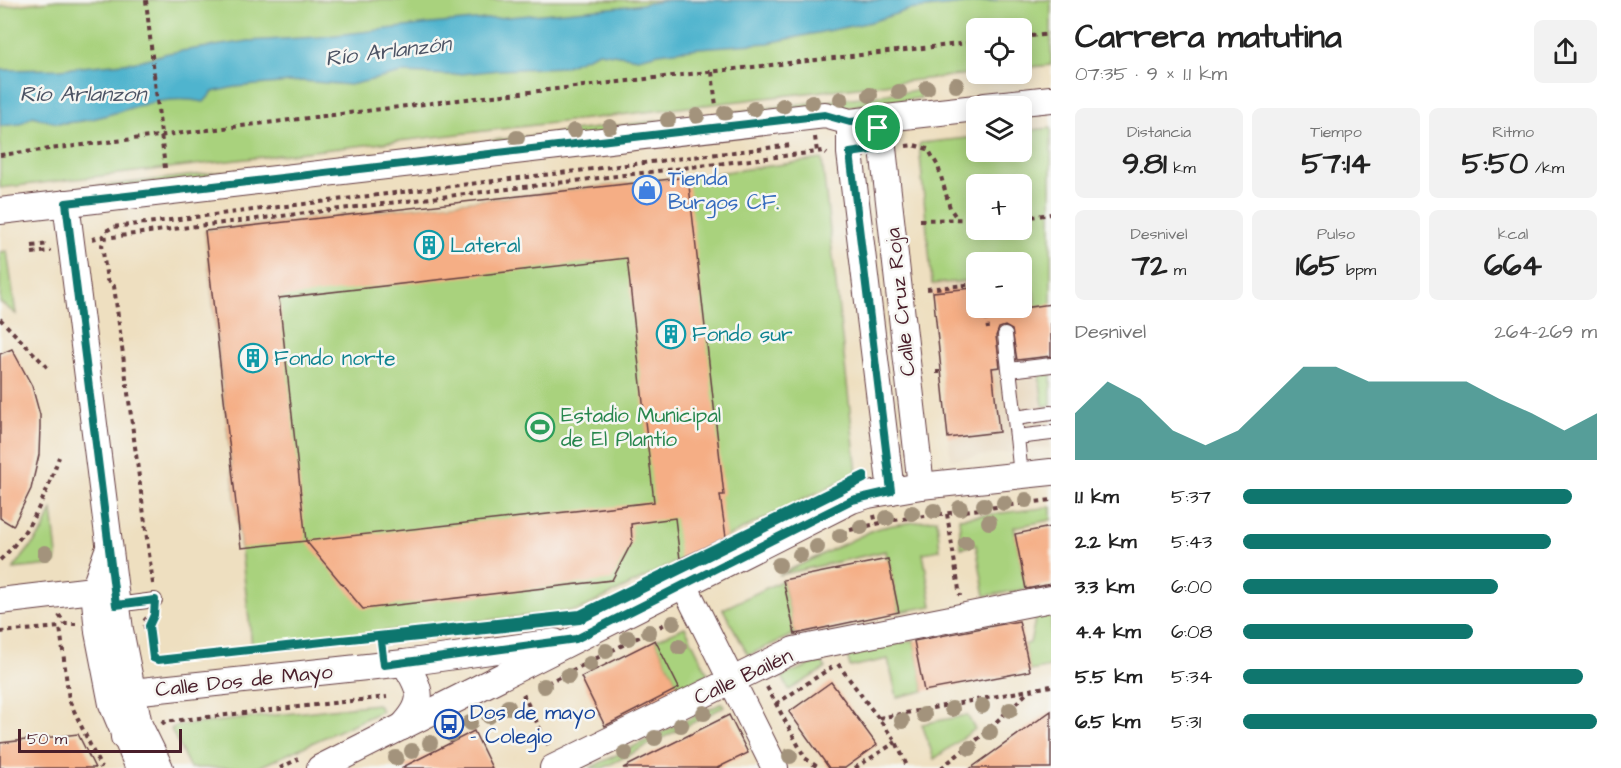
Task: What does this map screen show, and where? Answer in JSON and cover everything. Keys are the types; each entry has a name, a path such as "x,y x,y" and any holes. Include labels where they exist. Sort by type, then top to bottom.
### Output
{"street":[{"path":"1032,101 1051,99"},
{"path":"0,211 825,115 862,121 966,109"},
{"name":"Calle Cruz Roja","path":"891,491 840,158 862,121 881,133 921,486"},
{"path":"66,203 109,546 104,566 108,594 139,725 160,768"},
{"path":"891,491 1051,472"},
{"name":"Calle Dos de Mayo","path":"124,737 122,717 124,702 132,692 394,664 573,627 684,585 852,500 891,491"},
{"path":"684,585 775,768"},
{"path":"0,601 108,594"},
{"path":"108,594 98,632 112,704 139,768"},
{"name":"Calle Bailén","path":"551,757 731,680 794,650 1051,599"},
{"name":"Calle Dos de Mayo","path":"320,768 349,762 402,727 573,627"},
{"path":"394,664 418,685 420,698 411,717 402,727"}],"lane":[{"path":"1005,335 1021,476"},
{"path":"1010,370 1051,365"},
{"path":"1015,417 1051,413"},
{"path":"1017,437 1051,433"},
{"path":"108,594 155,600"}],"path":[{"path":"146,0 165,168"},
{"path":"1032,37 1051,34"},
{"path":"0,155 966,43"},
{"path":"712,72 716,109"},
{"path":"804,143 827,142 839,152 840,158"},
{"path":"108,229 792,145"},
{"path":"883,148 914,145 928,149 939,166 950,208 958,220"},
{"path":"149,626 154,615 155,600 114,286 107,280 103,241 109,237 817,152 840,158"},
{"path":"1032,217 1051,214"},
{"path":"920,220 966,220"},
{"path":"71,241 102,237 111,222"},
{"path":"108,229 109,237"},
{"path":"927,289 966,285"},
{"path":"0,320 47,367"},
{"path":"0,560 25,531 42,503 59,457"},
{"path":"843,532 894,520 1051,500"},
{"path":"947,514 961,604"},
{"path":"513,699 697,610"},
{"path":"140,618 148,621 153,658 156,660 533,622"},
{"path":"545,618 573,627"},
{"path":"139,627 149,626"},
{"path":"0,632 60,627 69,700 101,768"},
{"path":"155,665 164,660"},
{"path":"776,704 837,663 896,742 908,768"},
{"path":"394,664 387,697 402,727"},
{"path":"756,667 805,758 819,768"},
{"path":"879,718 1051,686"},
{"path":"941,768 979,738 1029,691"},
{"path":"523,694 551,757"},
{"path":"158,727 164,722 387,697"},
{"path":"855,768 896,742"}],"shaded area":[{"path":"966,281 966,318 1032,318 1033,285 1043,305 1051,304 1051,447 951,460 932,284"}],"green space":[{"path":"58,0 1051,0 1051,65 1032,67 1032,18 966,18 966,74 0,188 0,7"},
{"path":"920,90 921,98 35,200 35,194"},
{"path":"1051,128 1051,304 1037,317 1032,286 1032,252 966,252 966,281 932,284 919,145 966,138 966,162 1032,162 1032,130"},
{"name":"Estadio Municipal de El Plantío","path":"822,159 857,473 579,610 252,646 205,231 688,177"},
{"path":"7,251 16,314 0,302 0,252"},
{"path":"1051,373 1051,405 1043,406 1039,374"},
{"path":"1051,507 1051,520 1014,527 1026,589 985,596 976,545 961,548 959,518"},
{"path":"52,510 56,562 51,565 13,569 43,531"},
{"path":"937,519 940,550 923,553 932,606 899,612 886,551 779,575 875,529"},
{"path":"783,580 795,634 748,655 723,609"},
{"path":"1051,614 1051,667 1030,671 1024,645 1030,643 1036,616"},
{"path":"685,627 708,674 679,688 655,640"},
{"path":"914,640 924,691 897,697 888,659 850,667 847,654"},
{"path":"821,661 826,668 789,690 782,676"},
{"path":"722,703 724,707 603,768 590,768"},
{"path":"377,704 382,711 257,768 190,768 171,729 176,726"},
{"path":"967,715 975,729 934,759 922,724"}],"water":[{"name":"Río Arlanzon","path":"669,0 998,0 908,10 871,22 768,43 699,48 638,58 599,52 564,67 452,75 402,73 350,85 302,81 235,87 213,92 204,102 185,99 166,100 78,122 57,123 33,116 20,124 0,126 0,70 60,69 135,62 168,53 248,41 319,37 430,24 621,7"}],"building":[{"path":"688,177 724,495 720,495 726,537 680,559 675,518 631,524 632,542 612,580 363,609 306,541 241,548 205,231","holes":["627,258 654,502 306,541 279,298"]},
{"path":"966,289 966,318 1032,318 1032,307 1051,304 1051,356 1017,360 1012,330 1005,326 999,328 996,336 1000,367 992,368 999,432 948,438 933,292"},
{"path":"12,349 32,386 40,415 39,455 31,489 13,526 0,518 0,354"},
{"path":"1051,527 1051,584 1026,589 1015,534"},
{"path":"888,559 899,612 795,634 783,580"},
{"path":"1019,621 1030,671 924,691 914,641"},
{"path":"655,640 679,688 605,726 581,677"},
{"path":"831,682 877,745 845,768 829,768 789,712"},
{"path":"1051,711 1051,768 971,768"},
{"path":"729,715 748,753 717,768 623,768"},
{"path":"474,731 492,768 401,768"},
{"path":"78,734 95,768 0,768 0,743"}],"place":[{"name":"Tienda Burgos CF.","path":"647,190"},
{"name":"Lateral","path":"429,245"},
{"name":"Fondo sur","path":"671,334"},
{"name":"Fondo norte","path":"253,358"},
{"name":"Estadio Municipal de El Plantío","path":"540,427"},
{"name":"Dos de mayo – Colegio","path":"449,724"}],"route":[{"path":"825,115 850,122 873,120 878,128 883,148 850,153 891,491 852,500 576,639 384,665 381,641 580,620 864,479 864,475 580,614 158,660 153,658 149,626 154,615 155,600 116,605 66,203 825,115"}],"water label":[{"name":"Río Arlanzón","path":"388,50"}]}
